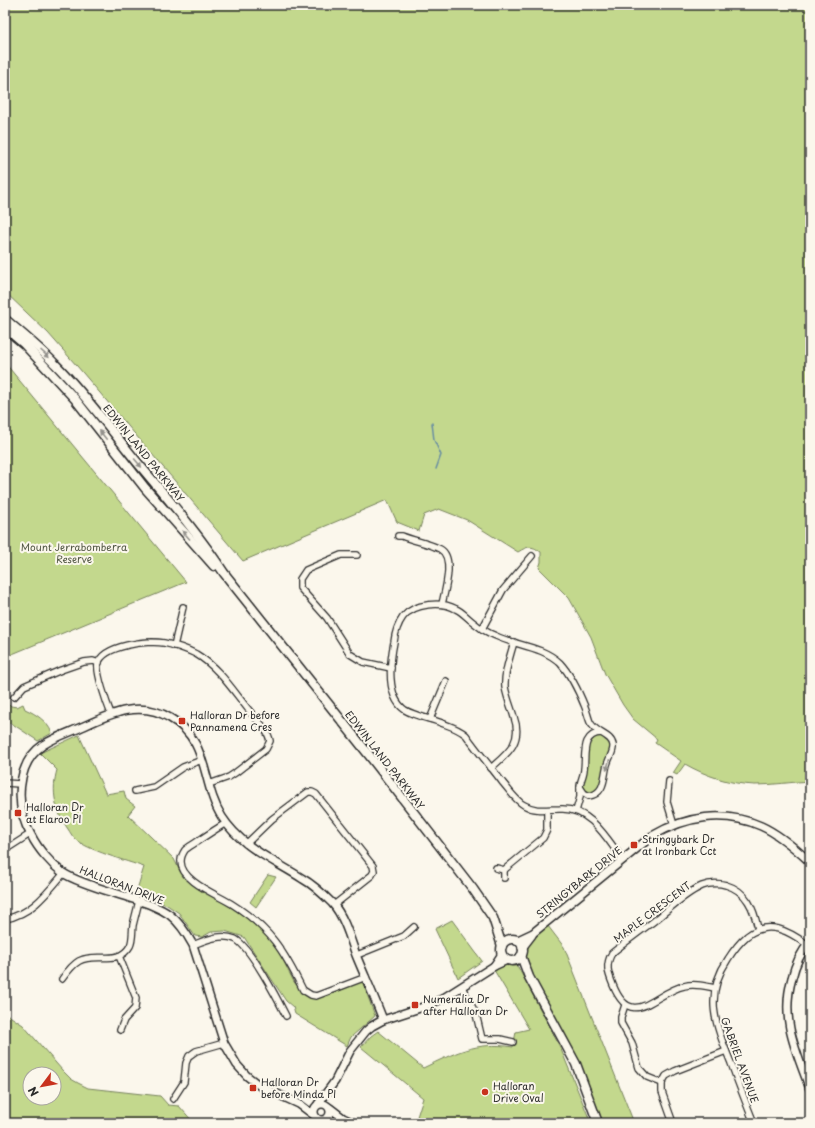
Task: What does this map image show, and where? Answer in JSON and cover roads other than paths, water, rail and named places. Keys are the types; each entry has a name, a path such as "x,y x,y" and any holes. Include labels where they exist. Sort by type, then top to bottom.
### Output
{"main road":[{"name":"EDWIN LAND PARKWAY","path":"5,319 55,363 102,417 136,461 178,510 224,573 452,861 480,899 495,922 511,954 529,977 576,1064 598,1123"},
{"name":"EDWIN LAND PARKWAY","path":"5,328 28,349 74,399 145,488 255,612"},
{"name":"EDWIN LAND PARKWAY","path":"495,922 514,940 511,954"},
{"path":"511,954 506,942 514,940"}],"street":[{"path":"398,536 441,549 446,554 449,563 442,604"},
{"path":"357,555 341,555 306,570 300,579 300,588 323,613 350,654 363,662 391,668"},
{"path":"482,629 503,590 532,556"},
{"path":"576,811 582,801 598,792 602,786 605,779 607,765 613,750 613,744 610,739 594,728 572,680 561,664 541,651 496,636 482,629 458,610 442,604 423,606 411,610 404,615 396,632 392,651 392,693 396,701 406,710 420,717 460,730 519,802 534,809 563,809 576,811 587,817 623,860"},
{"path":"174,646 183,607"},
{"path":"110,714 98,667 98,663 109,652 132,644 159,642 196,654 216,669 270,739 266,749 235,773 229,777 209,784"},
{"path":"491,768 507,754 516,739 517,728 505,686 505,675 514,642"},
{"path":"14,697 24,686 61,670 84,662 94,661 98,663"},
{"path":"430,719 446,681"},
{"name":"HALLORAN DRIVE","path":"316,1119 299,1104 260,1086 247,1076 237,1065 224,1043 193,945 172,916 161,909 82,882 64,873 48,858 30,834 24,814 20,784 23,771 32,756 42,746 110,714 131,709 143,709 157,712 170,717 178,723 193,738 202,760 218,812 234,833 260,854 304,879 334,905 343,921 383,1020"},
{"path":"576,811 580,797 580,783 584,768 585,751 590,732 589,718"},
{"path":"588,739 594,734 601,733"},
{"path":"135,791 154,787 183,767 202,760"},
{"path":"669,781 667,802 674,825"},
{"path":"5,783 20,784"},
{"path":"580,788 586,795 591,795"},
{"path":"246,844 272,819 304,794 312,792 316,794 373,866 374,871 372,875 334,905"},
{"path":"504,870 543,838 547,830 547,810"},
{"name":"STRINGYBARK DRIVE","path":"511,954 533,933 652,836 674,825 695,819 715,817 738,819 750,822 784,840 810,862"},
{"path":"226,823 185,851 180,860 184,873 194,882 251,917 266,930 278,943 306,993 316,996 366,977"},
{"path":"5,850 30,834"},
{"path":"496,868 504,870"},
{"path":"504,870 504,878"},
{"path":"5,919 20,915 32,908 64,873"},
{"name":"MAPLE CRESCENT","path":"625,1005 619,999 609,978 607,966 612,953 696,889 712,884 731,887 740,892 748,898 752,906 758,929"},
{"path":"62,979 69,969 79,961 91,957 108,958 119,956 125,952 130,946 139,901"},
{"path":"357,955 404,936 414,927"},
{"path":"758,929 774,927 786,930 809,944 800,957 794,972 789,987 787,1010 791,1038 810,1088"},
{"name":"GABRIEL AVENUE","path":"754,1123 718,1030 714,1016 713,1001 715,988 721,970 730,956 748,935 758,929"},
{"name":"STRINGYBARK DRIVE","path":"514,940 533,933"},
{"path":"193,945 220,936 235,939 242,944 250,953 277,997 286,1016"},
{"path":"343,1118 322,1120 316,1119 314,1111 338,1077 350,1051 366,1032 383,1020 434,1003 462,987 511,954"},
{"path":"119,956 136,998 135,1008 124,1020 120,1030"},
{"path":"662,1083 647,1078 639,1068 632,1043 621,1023 621,1017 625,1005 632,1008 641,1008 683,986 695,985 715,988"},
{"path":"462,987 476,1014 482,1039 500,1039 514,1042"},
{"path":"173,1099 184,1082 186,1063 189,1056 196,1050 224,1043"},
{"path":"673,1123 662,1096 662,1083 666,1076 672,1072 726,1051"},
{"path":"326,1119 330,1114 328,1096 330,1090"},
{"path":"317,1105 323,1103 343,1118 354,1123"},
{"name":"HALLORAN DRIVE","path":"299,1104 317,1105"}],"waterway":[{"path":"432,423 434,440 441,455 436,469"}],"place":[{"name":"Halloran Dr before Pannamena Cres","path":"182,721"},
{"name":"Halloran Dr at Elaroo Pl","path":"18,813"},
{"name":"Stringybark Dr at Ironbark Cct","path":"634,845"},
{"name":"Numeralia Dr after Halloran Dr","path":"415,1005"},
{"name":"Halloran Dr before Minda Pl","path":"253,1088"},
{"name":"Halloran Drive Oval","path":"485,1092"}],"park label":[{"name":"Mount Jerrabomberra Reserve","path":"74,552"}]}
